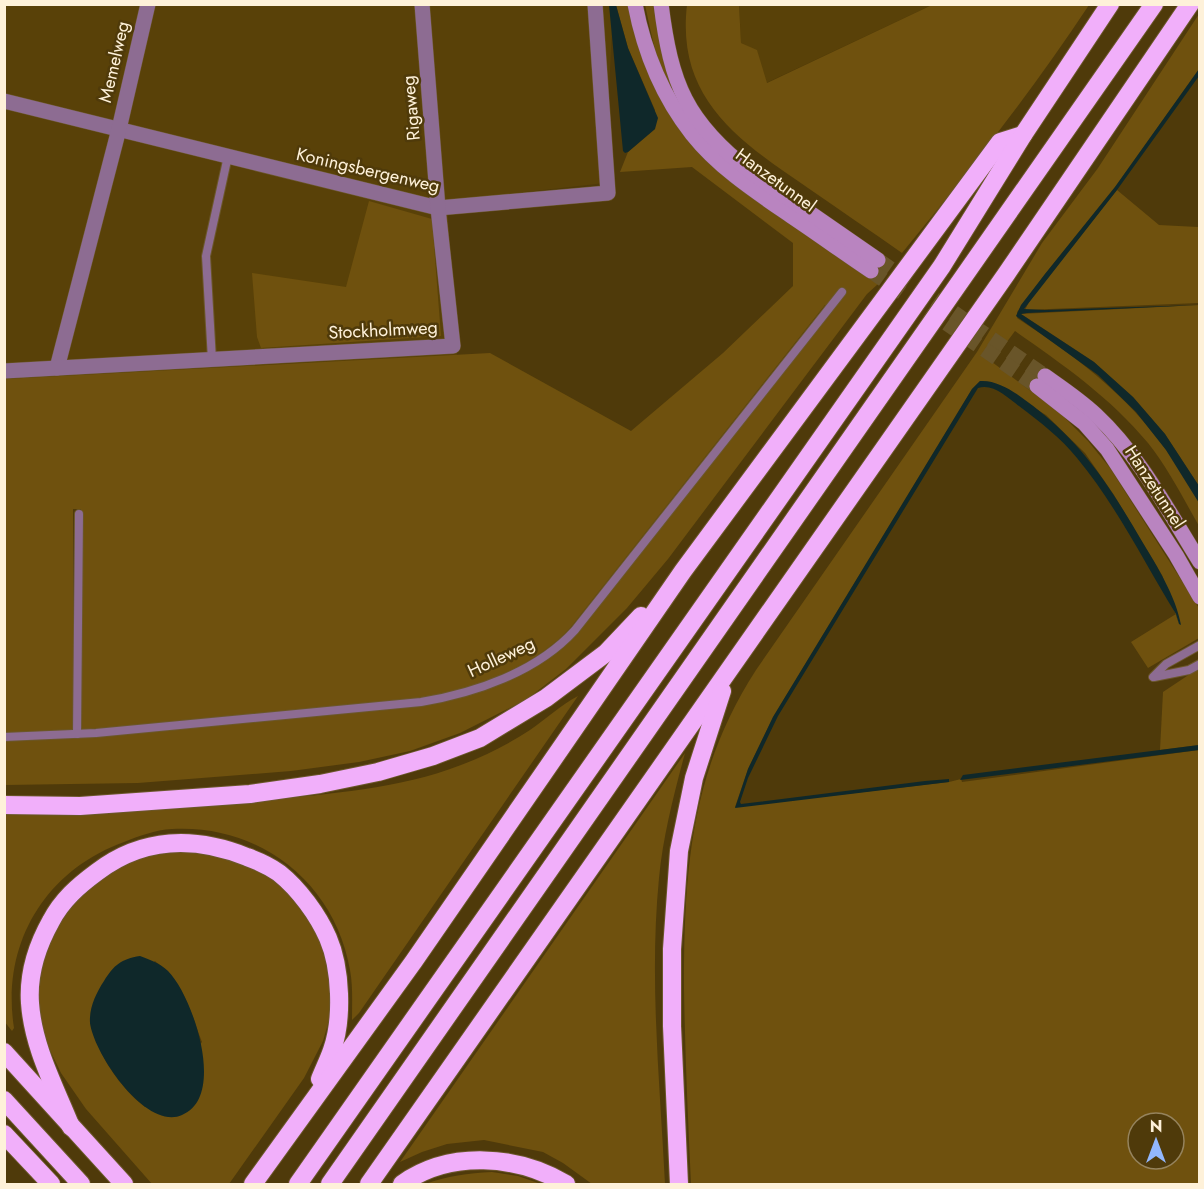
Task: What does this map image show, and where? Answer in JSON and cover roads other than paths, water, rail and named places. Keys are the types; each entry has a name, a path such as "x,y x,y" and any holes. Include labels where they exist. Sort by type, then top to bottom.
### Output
{"highway":[{"path":"298,1185 942,266 1023,135 1110,4"},
{"path":"330,1185 1154,4"},
{"path":"369,1185 1006,273 1190,4"},
{"path":"253,1185 420,951 683,571 1000,142 1023,135"},
{"path":"4,805 81,806 250,794 354,777 433,756 480,738 546,698 606,653 683,571"},
{"path":"679,1185 672,1026 672,950 679,851 694,778 714,712 732,664"},
{"path":"71,1127 37,1044 33,1023 30,1001 31,980 39,944 57,910 69,895 108,863 126,854 159,844 184,843 209,844 229,850 259,862 278,873 296,890 328,939 337,969 339,998 333,1048 319,1080 288,1135"},
{"path":"4,1052 124,1185"},
{"path":"4,1100 81,1185"},
{"path":"4,1134 51,1185"},
{"path":"402,1185 410,1178 435,1168 456,1162 483,1160 513,1163 531,1168 566,1185"}],"main road":[{"name":"Hanzetunnel","path":"636,4 640,26 654,69 672,106 693,135 729,172 875,266 735,159 705,130 687,103 677,81 667,49 661,4"},
{"name":"Hanzetunnel","path":"1200,562 1143,469 1118,438 1095,414 1041,381 1107,449 1176,555 1200,597"}],"street":[{"name":"Memelweg","path":"118,129 148,4"},
{"name":"Rigaweg","path":"422,4 438,208"},
{"name":"Koningsbergenweg","path":"4,101 438,208 608,193 595,4"},
{"path":"57,368 118,129"},
{"name":"Stockholmweg","path":"4,371 453,346 438,208"}],"lane":[{"path":"212,360 206,256 228,156"},
{"name":"Holleweg","path":"4,737 77,734 431,700 481,687 516,672 560,645 574,630 842,292"},
{"path":"77,734 79,514"},
{"path":"1200,645 1166,664 1153,677 1189,670 1200,664"}],"water":[{"path":"609,5 616,5 628,48 658,118 655,129 625,153 623,151"},
{"path":"1199,69 1199,76 1117,190 1024,309 1199,305 1021,314 1094,362 1133,397 1165,434 1199,486 1199,503 1166,450 1136,412 1098,375 1016,316 1021,305 1115,187"},
{"path":"980,381 1004,386 1015,393 1045,415 1078,448 1118,502 1160,572 1179,614 1181,625 1117,514 1071,451 1050,430 1005,395 989,387 978,388 778,716 748,778 740,802 741,804 925,781 949,779 949,782 735,808 748,769 773,717 972,389"},
{"path":"1199,745 1199,750 960,780 963,775"},
{"path":"140,956 168,971 178,984 195,1023 204,1068 202,1088 195,1105 182,1115 168,1117 153,1112 124,1087 101,1053 90,1023 94,1001 108,975 123,961"}],"tunnel":[{"path":"878,260 1045,376"},
{"path":"871,271 1037,386"}]}
